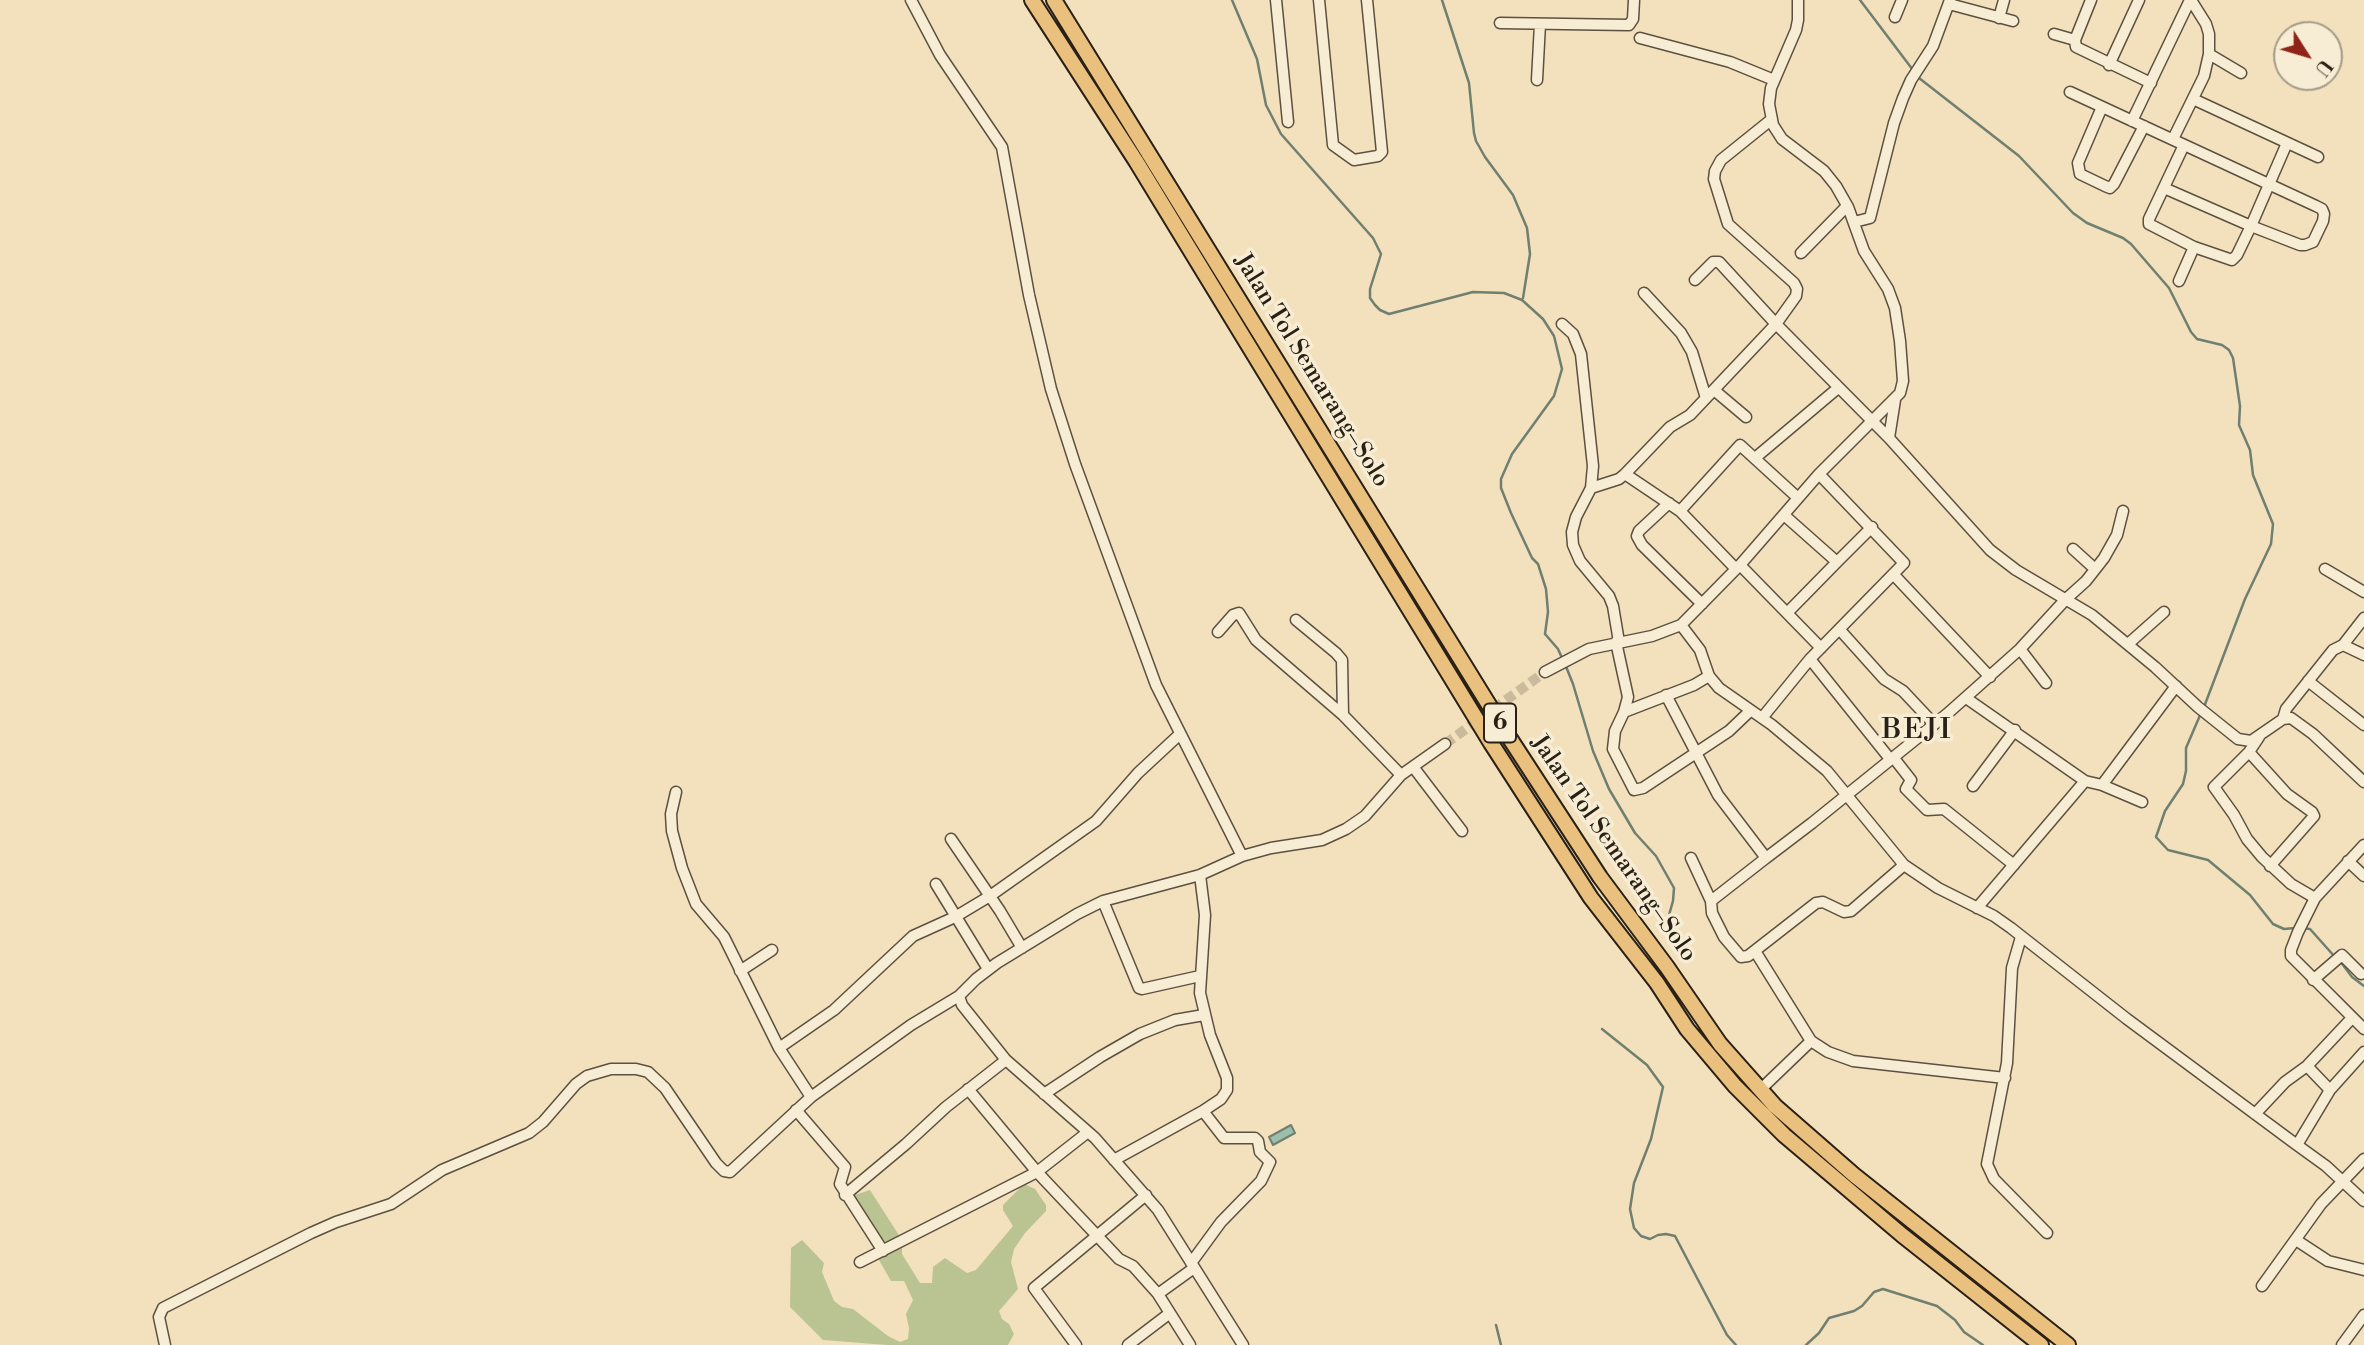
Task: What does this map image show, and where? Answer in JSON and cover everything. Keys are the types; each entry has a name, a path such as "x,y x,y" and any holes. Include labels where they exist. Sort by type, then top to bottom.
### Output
{"highway":[{"name":"Jalan Tol Semarang–Solo","path":"1032,0 1136,161 1498,754 1591,898 1657,983 1687,1029 1735,1086 1784,1135 1902,1236 2041,1345"},
{"name":"Jalan Tol Semarang–Solo","path":"1054,0 1505,731 1600,877 1720,1044 1775,1106 1854,1175 2067,1345"}],"street":[{"path":"911,0 946,65 1002,147 1029,295 1051,389 1074,464 1156,685 1242,856"},
{"path":"1276,0 1288,122"},
{"path":"1319,0 1333,145 1354,160 1378,156 1382,152 1367,0"},
{"path":"1500,23 1629,25 1633,19 1634,0"},
{"path":"1545,672 1589,649 1652,636 1681,625 1738,567 1819,474 1900,393 1903,381 1895,308 1888,289 1864,251 1854,222 1836,186 1824,171 1782,139 1772,118 1769,104 1774,80 1796,30 1798,0"},
{"path":"1895,18 1902,0"},
{"path":"1999,18 2004,0"},
{"path":"2091,0 2075,40 2078,48 2151,83"},
{"path":"2109,65 2139,0"},
{"path":"2173,139 2204,76 2209,54 2206,24 2190,0"},
{"path":"2132,121 2190,0"},
{"path":"1854,222 1871,217 1894,123 1914,76 1933,46 1949,2 2013,21"},
{"path":"1537,80 1540,24"},
{"path":"2054,34 2075,40"},
{"path":"1640,38 1730,62 1774,80"},
{"path":"2209,54 2241,73"},
{"path":"2070,92 2322,209 2323,221 2313,242 2305,245 2288,241 2164,188"},
{"path":"2193,99 2318,157"},
{"path":"2102,107 2078,163 2080,174 2105,186 2110,188 2115,184 2144,126"},
{"path":"1591,488 1619,479 1670,427 1690,415 1776,324 1796,296 1796,286 1728,224 1714,179 1721,160 1772,118"},
{"path":"2184,145 2148,219 2149,224 2194,247 2232,260 2251,226 2287,143"},
{"path":"1801,253 1847,206"},
{"path":"2179,281 2194,247"},
{"path":"1695,280 1713,262 1718,261 1889,438 1990,550 2016,570 2092,615 2198,708 2238,739 2251,741 2284,719 2293,719 2364,782"},
{"path":"1644,293 1681,333 1692,352 1706,398"},
{"path":"1562,324 1573,334 1581,354 1593,466 1591,488 1576,517 1572,532 1573,545 1580,561 1609,596 1613,606 1627,693 1624,712 1615,731 1613,749 1633,790 1643,788 1733,728 1750,711"},
{"path":"1755,458 1838,388"},
{"path":"1714,390 1746,417"},
{"path":"1889,438 1895,400"},
{"path":"1680,511 1739,445 1798,498"},
{"path":"1625,474 1680,511 1821,648"},
{"path":"1762,718 1810,659 1903,565 1904,560 1819,474"},
{"path":"1669,503 1637,536 1702,604"},
{"path":"1710,901 1846,796 1966,698 2020,649 2095,569 2118,535 2123,511"},
{"path":"1784,515 1836,562"},
{"path":"1787,613 1872,527"},
{"path":"2073,549 2095,569"},
{"path":"2325,569 2364,592"},
{"path":"1894,575 1990,677"},
{"path":"2128,644 2165,612"},
{"path":"1218,632 1233,615 1240,613 1256,640 1343,715 1401,775"},
{"path":"2284,719 2286,709 2308,681 2333,650 2343,645 2364,618"},
{"path":"1296,620 1342,660 1343,715"},
{"path":"1681,625 1702,654 1709,676 1718,688 1762,718 1818,763 1904,865 1938,888 1994,916 2297,1145 2364,1201"},
{"path":"1840,630 1884,679 1903,691 1934,724"},
{"path":"2343,645 2364,656"},
{"path":"2020,649 2046,682"},
{"path":"1810,659 1911,780 1906,789 1927,810 1944,809 2014,865"},
{"path":"1624,712 1694,685 1709,676"},
{"path":"2308,681 2364,725"},
{"path":"2102,785 2176,686"},
{"path":"1666,695 1718,795 1766,858"},
{"path":"1966,698 2085,781 2102,785 2142,803"},
{"path":"1973,786 2015,730"},
{"path":"779,1048 834,1010 913,936 955,917 990,896 1096,821 1138,773 1180,734"},
{"path":"2259,737 2249,752 2214,787 2247,838 2270,866 2291,884 2315,898"},
{"path":"166,1345 159,1317 163,1308 311,1233 391,1204 442,1170 529,1133 543,1122 576,1084 598,1072 623,1068 642,1070 652,1075 665,1088 716,1163 727,1172 734,1170 811,1097 911,1026 959,996 976,979 1022,948 1103,901 1199,876 1242,856 1332,836 1365,816 1401,775 1446,744"},
{"path":"2249,752 2287,794 2314,816 2270,866"},
{"path":"1413,768 1462,831"},
{"path":"1977,908 2085,781"},
{"path":"676,792 671,820 675,847 696,904 724,937 779,1048 811,1097"},
{"path":"951,839 1022,948"},
{"path":"2364,845 2315,898 2300,928 2291,956 2364,1030"},
{"path":"1692,858 1719,928 1738,955 1744,958 1816,903 1824,902 1844,912 1851,911 1904,865"},
{"path":"2348,861 2364,876"},
{"path":"1114,1160 1203,1111 1221,1099 1227,1090 1227,1079 1204,1015 1200,976 1205,915 1199,876"},
{"path":"936,884 988,970"},
{"path":"1103,901 1139,988 1200,976"},
{"path":"2021,937 2012,968 2005,1078 1990,1140 1988,1169 1994,1179 2048,1233"},
{"path":"740,971 772,950"},
{"path":"1755,951 1811,1041 1828,1052 1853,1061 2005,1078"},
{"path":"2313,980 2336,958 2344,957 2361,974"},
{"path":"959,996 970,1015 1006,1060 1088,1132 1146,1195 1243,1345"},
{"path":"1044,1094 1140,1034 1175,1020 1204,1015"},
{"path":"2255,1114 2285,1082 2307,1066 2352,1018"},
{"path":"1760,1090 1811,1041"},
{"path":"2297,1145 2330,1090 2364,1052"},
{"path":"845,1195 968,1089 1006,1060"},
{"path":"2307,1066 2330,1090"},
{"path":"968,1089 1037,1172 1119,1259 1133,1266 1158,1294 1190,1345"},
{"path":"796,1110 845,1166 840,1183 845,1195 883,1251"},
{"path":"1158,1294 1192,1266 1221,1222 1261,1181 1270,1162 1260,1152 1255,1138 1224,1138 1203,1111"},
{"path":"860,1262 1037,1172 1088,1132"},
{"path":"2262,1286 2321,1204 2364,1159"},
{"path":"1076,1345 1034,1288 1146,1195"},
{"path":"2296,1240 2328,1261 2364,1270"},
{"path":"1128,1345 1170,1313"},
{"path":"2342,1345 2364,1315"}],"green space":[{"path":"1024,1184 1035,1189 1046,1205 1046,1211 1014,1249 1011,1262 1018,1289 999,1311 1014,1334 1008,1345 887,1345 823,1340 790,1307 791,1248 802,1240 824,1263 822,1272 834,1301 842,1307 853,1309 888,1336 900,1342 908,1339 906,1314 913,1300 904,1281 891,1281 879,1260 878,1239 852,1196 870,1190 902,1240 902,1254 920,1283 932,1283 933,1267 945,1258 967,1273 976,1270 1013,1226 1003,1210 1003,1205"}],"shaded area":[{"path":"1291,1125 1295,1133 1273,1145 1269,1137"}],"waterway":[{"path":"1232,0 1257,59 1266,105 1281,134 1373,238 1381,254 1370,289 1370,298 1375,305 1389,314 1473,292 1504,293 1522,300 1543,319 1554,336 1562,369 1554,396 1512,454 1501,479 1501,488 1532,558 1538,564 1546,589 1548,612 1545,634 1562,658"},
{"path":"1442,0 1469,83 1476,141 1513,195 1527,228 1530,254 1523,298"},
{"path":"1860,0 1919,78 2019,156 2073,213 2087,223 2131,244 2169,288 2197,339 2222,345 2229,350 2233,358 2240,406 2239,425 2250,450 2253,475 2273,524 2271,544 2245,599 2204,707"},
{"path":"1565,664 1593,751 1609,789 1635,833 1656,856 1674,888 1667,922"},
{"path":"2201,713 2186,748 2183,784 2165,811 2156,837 2168,850 2208,860 2250,895 2273,924 2284,929 2295,928"},
{"path":"2302,928 2310,929 2335,957"},
{"path":"2340,961 2352,977 2364,986"},
{"path":"1602,1029 1647,1065 1663,1087 1651,1139 1634,1183 1630,1209 1634,1228 1641,1236 1650,1239 1666,1234 1675,1236 1727,1335 1736,1345"},
{"path":"1806,1345 1819,1333 1829,1318 1854,1311 1874,1292 1883,1289 1937,1306 1955,1320 1964,1332 1983,1345"},
{"path":"1496,1325 1501,1345"}],"tunnel":[{"path":"1445,744 1545,672"}],"district":[{"name":"BEJI","path":"1917,731"}]}
